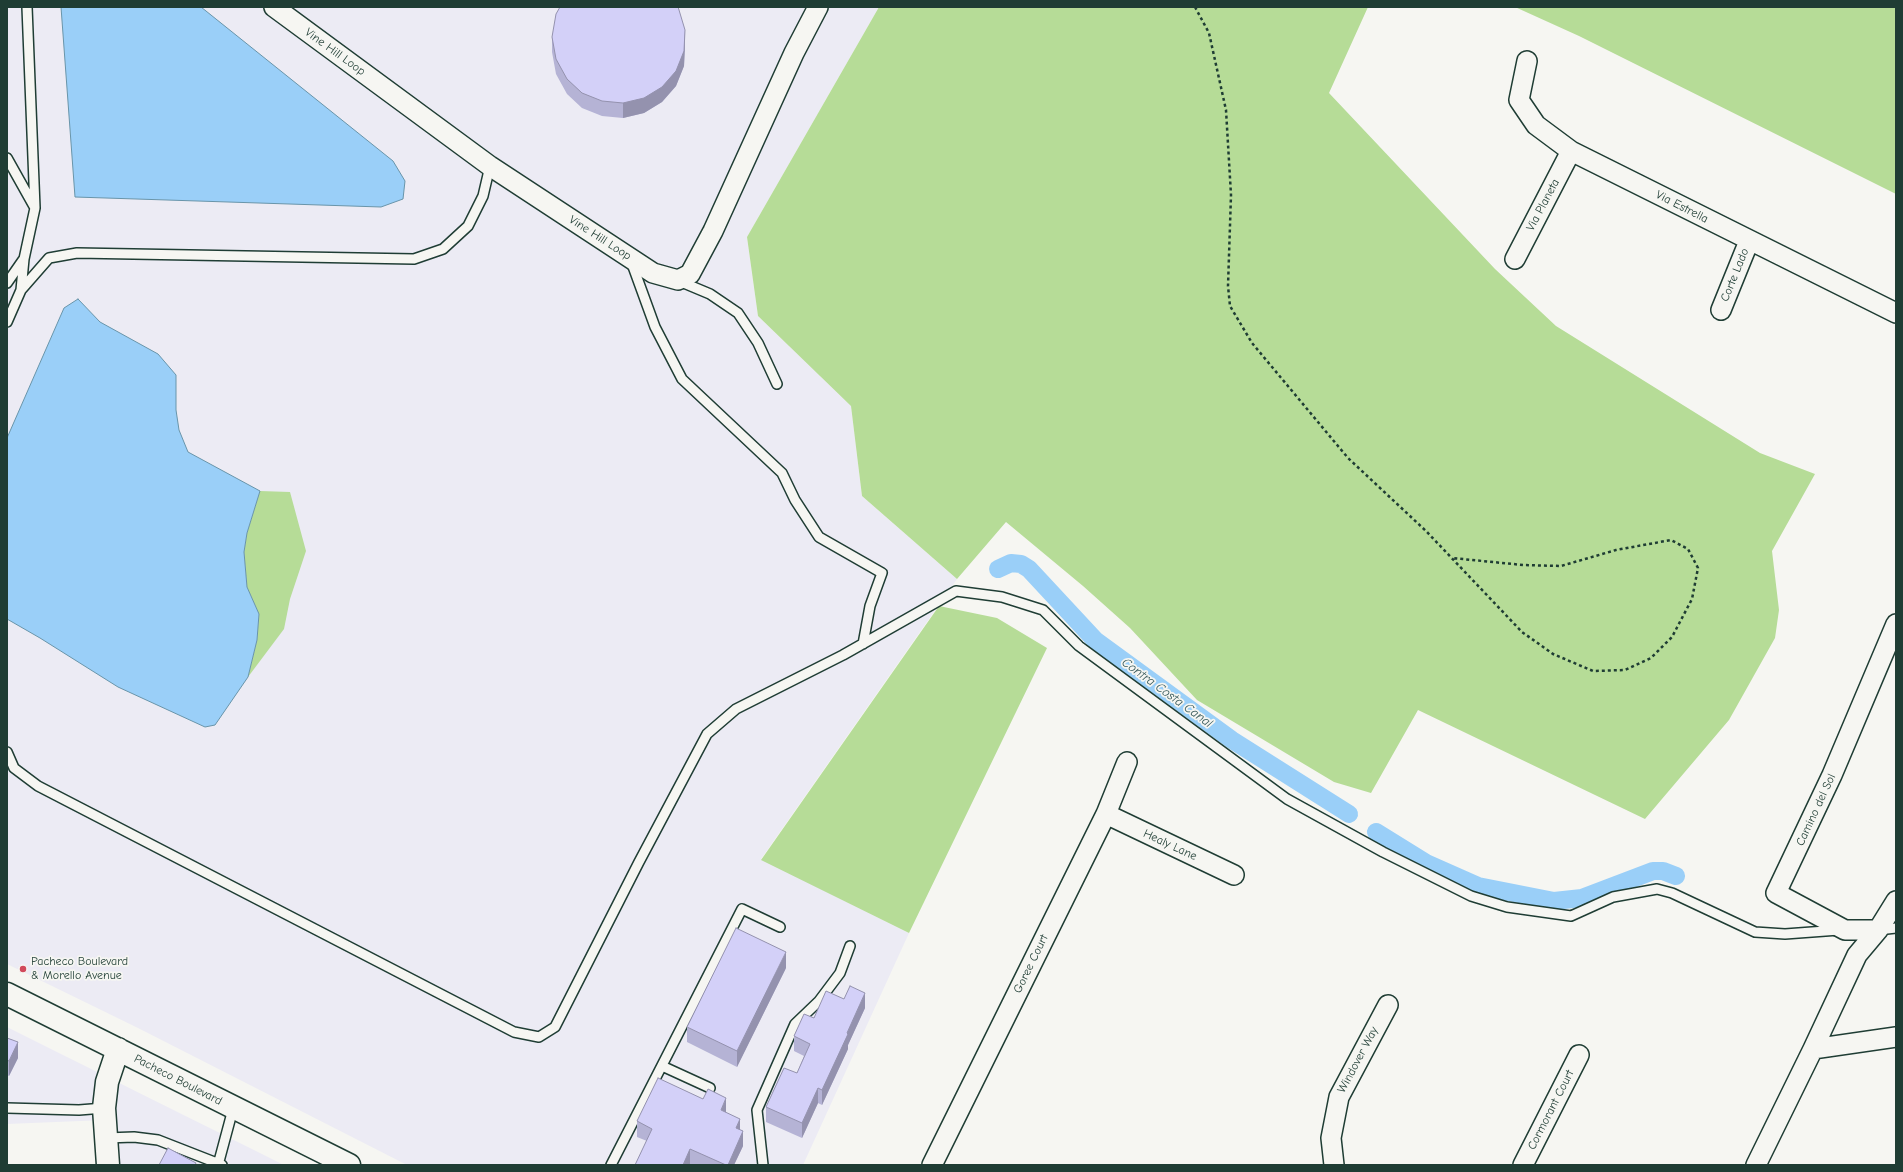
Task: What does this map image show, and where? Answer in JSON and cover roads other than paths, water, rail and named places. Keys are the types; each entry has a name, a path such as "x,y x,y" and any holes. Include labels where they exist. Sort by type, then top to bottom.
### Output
{"main road":[{"name":"Pacheco Boulevard","path":"7,994 349,1165"},
{"path":"108,1165 104,1108 107,1082 118,1049"}],"street":[{"name":"Vine Hill Loop","path":"274,7 490,166 653,273 678,280"},
{"path":"678,280 690,274 713,231 794,53 818,7"},
{"name":"Via Estrella","path":"1527,61 1519,100 1536,126 1571,151 1896,313"},
{"name":"Via Planeta","path":"1515,259 1571,151"},
{"name":"Corte Lado","path":"1721,310 1749,241"},
{"name":"Camino del Sol","path":"1887,929 1845,930 1776,894 1832,775 1896,624"},
{"name":"Goree Court","path":"932,1165 1106,814 1127,762"},
{"name":"Healy Lane","path":"1106,814 1234,875"},
{"path":"1756,1165 1813,1050 1857,955 1887,929 1896,901"},
{"name":"Windover Way","path":"1334,1165 1331,1138 1339,1097 1388,1005"},
{"path":"1813,1050 1896,1037"},
{"name":"Cormorant Court","path":"1523,1165 1580,1055"}],"lane":[{"path":"21,290 24,259 35,208 27,7"},
{"path":"7,158 35,208"},
{"path":"7,322 21,290 49,258 77,253 414,259 443,249 468,226 483,196 490,166"},
{"path":"7,283 24,259"},
{"path":"630,259 655,327 682,379 782,473 795,500 819,537 882,573 870,606 863,644"},
{"path":"678,280 710,294 738,313 758,342 776,384"},
{"path":"7,752 14,768 38,786 514,1032 539,1037 555,1027 639,862 707,734 736,709 863,644 956,591 1002,597 1043,610 1079,646 1287,799 1383,852 1471,896 1507,906 1571,916 1613,897 1657,889 1672,893 1755,932 1785,934 1845,930"},
{"path":"611,1165 742,909 780,927"},
{"path":"763,1165 757,1110 795,1024 819,1001 840,973 850,946"},
{"path":"662,1066 710,1088"},
{"path":"7,1108 79,1110 104,1108"},
{"path":"106,1138 134,1137 158,1140 219,1164 233,1108"}],"water":[{"path":"61,7 201,7 393,161 405,181 403,199 381,207 75,197"},
{"path":"78,299 100,322 158,354 176,375 176,410 179,430 188,452 260,491 247,533 244,552 247,587 259,614 257,640 248,677 215,725 205,727 118,687 7,619 7,438 64,308"}],"waterway":[{"name":"Contra Costa Canal","path":"998,569 1011,563 1021,564 1029,569 1095,640 1232,740 1349,814"},
{"name":"Contra Costa Canal","path":"1376,832 1426,863 1478,886 1554,901 1582,898 1653,871 1663,871 1676,876"}],"place":[{"name":"Pacheco Boulevard & Morello Avenue","path":"23,969"}]}
